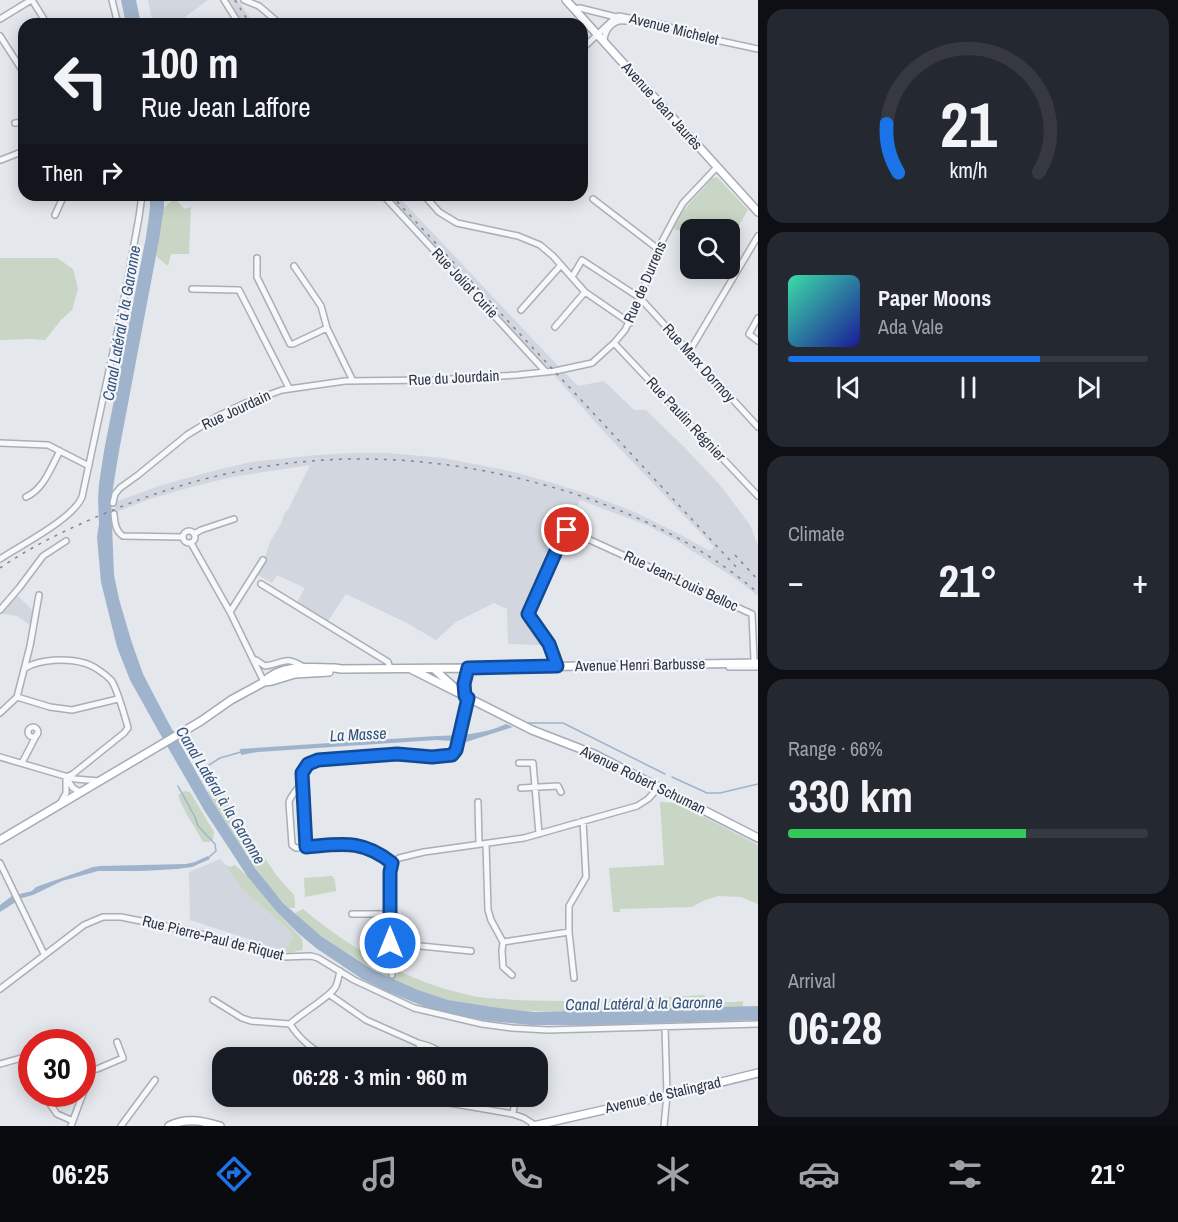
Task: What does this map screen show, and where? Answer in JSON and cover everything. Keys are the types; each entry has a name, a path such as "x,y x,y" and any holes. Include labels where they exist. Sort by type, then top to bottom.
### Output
{"main road":[{"name":"Avenue Jean Jaurès","path":"566,0 582,18"},
{"name":"Avenue Jean Jaurès","path":"588,25 758,212"},
{"name":"Avenue Henri Barbusse","path":"0,840 201,721 273,675 286,670 757,663"},
{"path":"295,674 308,668"},
{"name":"Avenue Robert Schuman","path":"409,668 532,730 594,754 758,838"},
{"path":"465,696 464,684 468,668"},
{"name":"Avenue Henri Barbusse","path":"264,682 295,674 336,672 341,669"},
{"path":"432,669 434,681"},
{"name":"Avenue Robert Schuman","path":"432,669 465,696"},
{"name":"Avenue de Stalingrad","path":"534,1126 758,1073"},
{"path":"170,1126 192,1120 220,1126"}],"street":[{"path":"0,19 31,0 43,18"},
{"path":"112,0 116,18"},
{"path":"224,0 235,18"},
{"path":"244,0 259,6 273,18"},
{"path":"574,9 580,8 616,16"},
{"name":"Avenue Michelet","path":"588,43 616,16 655,23 693,35 758,49"},
{"path":"603,42 606,31 619,20 674,29"},
{"path":"0,36 18,64"},
{"path":"1,160 18,153"},
{"name":"Rue de Durrens","path":"555,371 592,363 614,343 630,323 658,249 683,203 717,167"},
{"path":"593,199 658,249"},
{"path":"55,215 61,201"},
{"path":"0,559 71,513 82,497 123,305 141,201"},
{"name":"Rue Joliot Curie","path":"389,201 546,372"},
{"path":"429,201 439,212 464,226 513,234 526,238 545,249 585,292 630,323"},
{"path":"689,352 758,236"},
{"path":"257,258 256,277 290,344 327,328"},
{"name":"Rue Marx Dormoy","path":"572,277 582,260 640,298 758,427"},
{"path":"520,310 561,265"},
{"path":"294,266 321,306 327,328 353,381"},
{"path":"192,289 239,290 289,388"},
{"path":"555,327 585,292"},
{"path":"758,318 749,334 758,341"},
{"name":"Rue Paulin Régnier","path":"614,343 758,496"},
{"name":"Rue du Jourdain","path":"353,381 433,380 555,371"},
{"name":"Rue Jourdain","path":"113,503 120,488 187,435 218,416 255,399 289,388 353,381"},
{"path":"0,443 46,445 89,466"},
{"path":"26,496 31,495 43,482 60,451"},
{"path":"114,514 117,530 123,536 182,537"},
{"path":"194,534 234,519"},
{"name":"Rue Jean-Louis Belloc","path":"557,666 549,644 528,614 567,530 752,614 757,663"},
{"path":"182,537 184,532 192,531 195,539 191,543"},
{"path":"182,537 184,541 191,543 230,612 264,682"},
{"path":"0,610 43,556 66,541"},
{"path":"230,612 262,560"},
{"path":"261,584 390,663 390,668"},
{"path":"0,713 17,697 39,595"},
{"path":"252,656 265,666 286,660 308,668"},
{"path":"25,668 42,661 64,660 84,663 110,679 115,687 128,728 73,774 66,777"},
{"path":"306,847 302,782 304,768 313,761 397,754 439,757 452,755 456,750 465,696"},
{"path":"17,697 64,710 118,699"},
{"path":"22,763 37,734"},
{"path":"0,757 66,777 99,781"},
{"path":"519,763 532,763 538,834"},
{"path":"66,777 73,788 80,792"},
{"path":"60,804 66,793 66,777"},
{"path":"75,779 80,792"},
{"path":"302,782 289,802 292,845 296,848 350,844 381,854 392,863"},
{"path":"521,788 558,786 561,792"},
{"path":"392,975 390,872 392,863 399,858 424,852 524,838 637,806 648,799 659,787"},
{"path":"294,794 303,797"},
{"path":"478,802 479,844"},
{"path":"574,978 569,932 569,906 586,877 583,821"},
{"path":"486,844 488,910 503,942 502,967 512,975"},
{"path":"0,863 44,954"},
{"path":"352,914 390,914"},
{"name":"Rue Pierre-Paul de Riquet","path":"0,989 84,925 97,919 115,916 191,931 284,957 318,958 382,994 414,1008 482,1024 548,1030 758,1024"},
{"path":"503,942 569,932"},
{"path":"390,943 471,951"},
{"path":"213,1000 251,1021 290,1024 330,995 337,986 340,971"},
{"path":"330,995 366,1020 431,1047"},
{"path":"290,1024 297,1035 311,1047"},
{"path":"664,1126 667,1095 665,1027"},
{"path":"96,1069 123,1058 117,1042"},
{"path":"418,1043 420,1047"},
{"path":"0,1064 18,1059"},
{"path":"121,1126 155,1080"},
{"path":"52,1107 57,1114 72,1123 79,1107"},
{"path":"471,1107 515,1115 524,1118 534,1126"},
{"path":"514,1107 515,1115"},
{"path":"515,1115 524,1121 526,1126"}],"shaded area":[{"path":"148,0 208,0 185,18 152,18"},
{"path":"229,0 238,0 250,18 240,18"},
{"path":"391,201 403,201 559,367 548,368"},
{"path":"565,373 578,386 604,381 634,410 646,410 720,485 750,525 758,546 758,596 677,541 649,526 580,500 568,526 562,530 523,616 542,645 508,644 507,609 494,603 456,622 436,640 405,622 346,594 328,621 297,602 305,588 277,575 272,583 258,575 270,542 310,465 232,477 150,499 116,512 115,502 159,486 251,462 316,455 388,453 443,458 510,471 546,481 637,513 710,551 714,547 605,433 554,375"},
{"path":"16,594 33,611 30,625 17,616 0,613"},
{"path":"220,859 241,888 290,931 293,937 285,951 190,920 189,872"}],"green space":[{"path":"717,177 748,210 740,223 740,219 680,219 680,230 674,229 686,208 712,178"},
{"path":"172,201 177,201 184,209 191,207 189,254 171,254 168,266 156,256 164,208"},
{"path":"0,258 57,258 73,269 78,289 72,310 45,340 0,340"},
{"path":"210,790 219,791 277,876 294,895 295,908 289,908 268,885 213,802 208,792"},
{"path":"184,791 190,792 214,832 213,840 203,842 180,801 178,795"},
{"path":"660,802 678,803 758,845 758,904 741,897 718,896 692,907 620,909 620,912 613,912 609,868 664,865"},
{"path":"226,865 230,867 235,865 247,876 302,939 302,950 289,953 285,951 293,937 290,931 241,888"},
{"path":"332,876 335,880 336,891 305,897 304,878"},
{"path":"303,909 362,951 404,974 427,983 476,997 583,1001 589,1004 589,1008 587,1011 502,1009 439,998 400,983 325,939 295,913"},
{"path":"704,995 709,1002 743,1001 743,1007 596,1011 597,1001 606,999"}],"water":[{"path":"121,0 136,0 140,18 125,18"},
{"path":"150,201 164,201 159,240 111,500 114,575 131,640 143,674 213,802 255,868 283,903 321,936 373,970 418,990 448,1000 534,1012 758,1006 758,1020 531,1025 488,1021 428,1008 362,979 316,948 277,912 247,876 204,810 130,680 117,647 101,582 97,537 99,484"},
{"path":"506,724 513,727 466,742 436,740 241,755 240,749 463,735"},
{"path":"208,856 210,859 192,867 142,871 98,871 62,881 22,898 0,912 0,905 12,896 32,891 36,887 93,867 186,864"}],"waterway":[{"name":"La Masse","path":"527,723 563,723 665,774"},
{"name":"La Masse","path":"209,765 220,758 241,752"},
{"name":"La Masse","path":"672,777 707,793 720,793 758,784"},
{"path":"178,786 198,826 215,844 216,851 208,858"}],"railway":[{"path":"235,0 246,18"},
{"path":"397,201 738,569"},
{"path":"0,568 41,543 113,510 171,489 228,473 285,464 342,459 400,460 458,466 516,478 600,503 648,523 694,547 738,576 758,593"},
{"path":"735,555 758,580"}],"route":[{"path":"390,943 392,863 373,849 361,846 350,844 306,847 302,782 304,768 318,760 397,754 426,757 452,755 456,750 468,698 465,696 464,684 468,668 557,666 549,644 528,614 567,530"}],"water label":[{"name":"Canal Latéral à la Garonne","path":"121,323"},
{"name":"Canal Latéral à la Garonne","path":"221,795"},
{"name":"Canal Latéral à la Garonne","path":"644,1003"}]}
